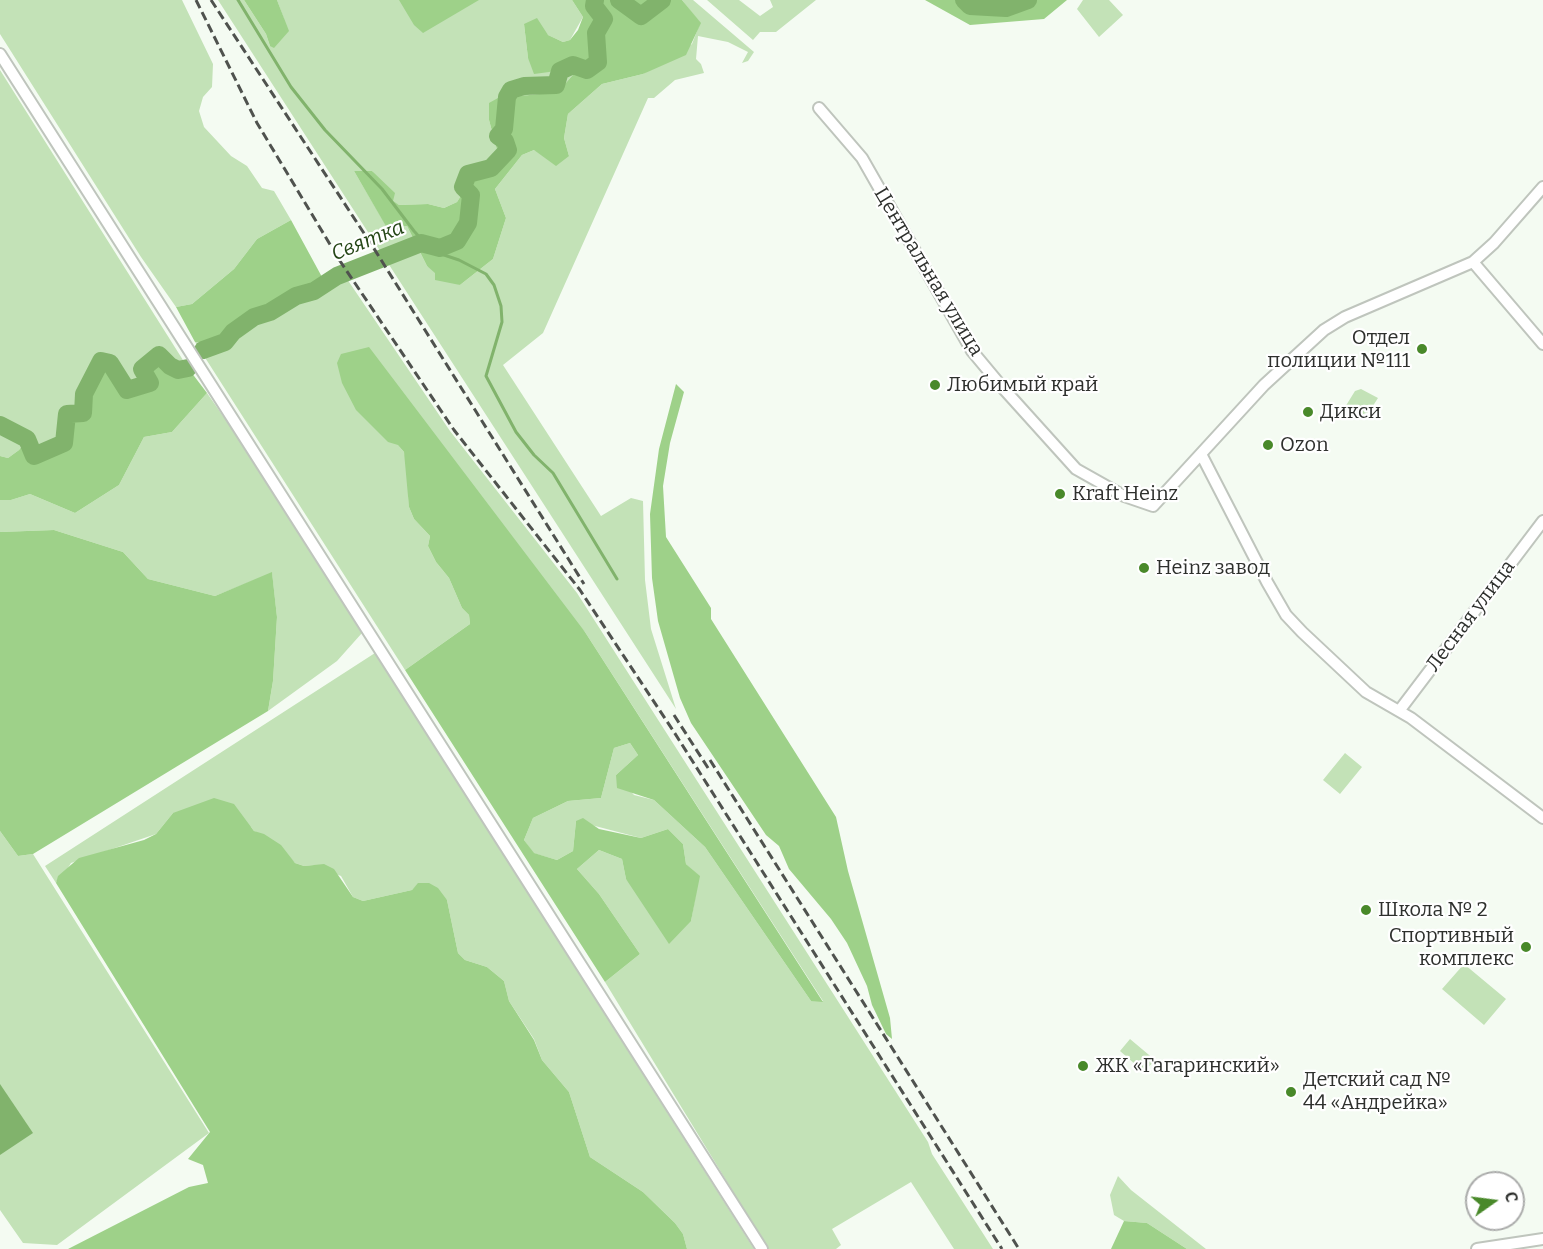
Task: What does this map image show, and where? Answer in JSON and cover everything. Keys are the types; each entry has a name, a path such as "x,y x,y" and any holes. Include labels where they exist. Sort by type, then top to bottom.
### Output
{"street":[{"path":"0,54 762,1249"},
{"name":"Центральная улица","path":"819,108 862,158 972,351 1076,469 1124,496 1153,506 1264,385 1334,322 1473,262 1494,243 1543,187"},
{"path":"1473,262 1543,344"},
{"path":"1201,454 1286,615 1366,692 1387,707 1399,711 1543,818"},
{"name":"Лесная улица","path":"1399,711 1543,521"},
{"path":"1477,1249 1543,1239"}],"shaded area":[{"path":"0,0 182,0 213,64 212,87 203,97 199,111 204,127 231,156 247,166 262,188 274,191 291,220 257,239 234,269 192,304 176,307 141,257 0,34"},
{"path":"218,0 244,0 266,34 270,46 284,19 277,0 572,0 583,17 570,40 563,42 524,24 528,58 551,72 580,67 564,85 543,95 529,94 489,120 497,150 487,160 461,174 462,194 457,202 444,208 428,204 399,205 392,202 372,171 354,171 387,227 407,226 427,266 460,285 493,259 506,218 495,189 522,155 534,150 569,156 564,138 568,114 602,84 643,74 692,44 700,23 682,0 693,0 754,52 748,61 742,63 748,52 728,42 698,36 696,59 701,64 704,73 675,80 654,98 648,98 543,333 503,365 601,516 631,498 643,501 645,580 651,629 676,709"},
{"path":"244,0 277,0 289,31 274,48 270,46 266,34"},
{"path":"399,0 479,0 423,33 414,25"},
{"path":"572,0 682,0 701,23 686,55 643,74 602,84 568,114 564,138 569,156 556,166 534,150 522,155 495,189 506,218 493,259 460,285 435,280 435,273 427,266 407,226 387,228 354,171 372,171 395,193 393,201 399,205 428,204 444,208 457,202 462,194 461,174 487,160 497,150 489,120 489,103 498,98 550,93 564,85 579,68 534,74 528,58 524,24 537,18 548,35 563,42 570,40 578,30 583,17"},
{"path":"707,0 739,0 760,16 773,7 770,0 816,0 776,32 760,32 753,40"},
{"path":"925,0 1067,0 1044,19 970,25"},
{"path":"1083,0 1109,0 1123,15 1099,37 1077,9"},
{"path":"0,70 188,368 178,370 170,366 150,383 127,390 110,363 90,382 84,394 83,413 67,414 64,443 34,456 26,439 19,450 8,458 0,456"},
{"path":"291,220 322,277 308,285 292,289 266,307 250,312 217,338 208,342 195,342 176,307 192,304 234,269 257,239"},
{"path":"322,277 329,288 347,279 450,431 577,593 928,1142 932,1154 993,1249 954,1249 911,1182 832,1229 841,1245 836,1249 768,1249 605,982 640,954 599,894 577,869 599,850 622,859 626,879 691,921 699,876 686,864 683,844 668,829 641,838 576,821 573,851 557,860 533,853 524,840 533,818 568,801 601,798 614,748 630,743 638,755 616,775 634,795 654,800 705,847 811,1001 823,1001 585,632 398,445 404,452 407,463 409,507 414,519 430,536 428,546 436,562 449,578 462,608 469,615 470,624 405,670 195,342 208,342 217,338 250,312 266,307 292,289 308,285"},
{"path":"369,347 585,632 823,1002 811,1001 705,847 654,800 617,788 616,775 638,755 630,743 614,748 601,798 568,801 533,818 524,840 534,853 557,860 573,851 576,821 583,818 599,829 641,838 668,829 683,844 686,864 700,876 691,921 669,944 626,879 622,859 599,850 577,869 599,894 640,954 605,982 405,670 470,624 469,615 462,608 449,578 436,562 428,546 430,536 414,519 409,507 404,452 398,445 388,442 356,410 342,383 337,363 341,354"},
{"path":"159,355 178,370 188,368 207,393 172,432 144,437 119,485 75,513 30,494 11,500 0,500 0,456 8,458 19,450 27,439 34,455 64,443 67,414 83,413 84,394 101,361 110,363 128,390 150,383 142,369"},
{"path":"676,384 684,392 670,443 663,486 666,537 711,608 711,619 836,817 848,871 890,1018 892,1039 886,1034 872,1005 867,986 847,943 831,919 789,869 779,846 766,835 691,723 680,698 658,621 652,578 650,514 659,449"},
{"path":"1361,389 1378,398 1369,412 1351,418 1342,412 1355,391"},
{"path":"207,393 317,551 362,633 337,661 268,711 273,681 277,617 272,573 215,596 148,579 123,552 54,530 0,532 0,500 11,500 30,494 75,513 119,485 144,437 172,432"},
{"path":"54,530 123,552 148,579 215,596 272,572 277,617 273,681 268,711 33,854 18,856 0,831 0,532"},
{"path":"375,653 754,1249 687,1249 683,1234 675,1223 643,1192 590,1157 569,1092 542,1060 534,1039 509,1001 504,981 487,967 465,960 458,953 447,900 419,883 412,890 363,901 353,897 341,876 314,865 304,866 295,863 272,840 254,831 251,827 173,813 156,834 71,863 56,883 45,866"},
{"path":"1345,753 1362,767 1340,794 1323,780"},
{"path":"214,798 234,804 254,831 264,834 281,845 295,863 304,866 324,864 334,869 353,897 363,901 412,890 418,883 429,883 438,888 447,900 458,953 465,960 487,967 504,981 509,1001 534,1040 542,1060 569,1092 590,1157 643,1192 675,1223 683,1234 687,1249 68,1249 189,1187 208,1183 203,1165 188,1159 210,1132 56,883 58,876 79,858 144,840 156,834 173,813"},
{"path":"0,831 18,856 33,854 209,1133 57,1245 23,1243 0,1210"},
{"path":"1464,964 1506,999 1484,1025 1442,989"},
{"path":"1130,1039 1155,1060 1144,1072 1120,1051"},
{"path":"0,1084 33,1133 0,1155"},
{"path":"1118,1176 1131,1190 1206,1249 1187,1249 1147,1223 1124,1221 1114,1215 1110,1195"},
{"path":"1124,1221 1147,1223 1187,1249 1111,1249"}],"waterway":[{"path":"238,0 291,87 325,130 382,189 414,231 432,251 459,260 486,274 494,285 501,306 502,322 486,376 516,432 534,455 553,473 617,579"},
{"name":"Святка","path":"203,350 225,342 233,332 254,317 270,312 296,296 314,291 337,276 421,243 440,248 457,241 468,223 471,195 463,187 468,174 491,168 508,150 505,141 498,136 504,129 507,97 511,90 524,86 556,85 560,71 573,65 587,70 598,62 596,33 604,19 594,6 595,0"},
{"name":"Святка","path":"619,0 641,16 662,0"},
{"name":"Святка","path":"964,0 970,6 1006,8 1028,0"},
{"name":"Святка","path":"0,425 27,439 34,456 64,443 67,414 83,413 84,394 101,361 110,363 127,390 150,383 142,369 159,355 170,366 178,370 188,368"}],"railway":[{"path":"196,0 257,123 340,261 454,430 580,590 674,732 1002,1249"},
{"path":"211,0 373,247 584,584"},
{"path":"674,715 710,771"},
{"path":"710,760 1019,1249"}],"place":[{"name":"Отдел полиции №111","path":"1422,349"},
{"name":"Любимый край","path":"935,385"},
{"name":"Дикси","path":"1308,412"},
{"name":"Ozon","path":"1268,445"},
{"name":"Kraft Heinz","path":"1060,494"},
{"name":"Heinz завод","path":"1144,568"},
{"name":"Школа № 2","path":"1366,910"},
{"name":"Спортивный комплекс","path":"1526,947"},
{"name":"ЖК «Гагаринский»","path":"1083,1066"},
{"name":"Детский сад № 44 «Андрейка»","path":"1291,1092"}]}
